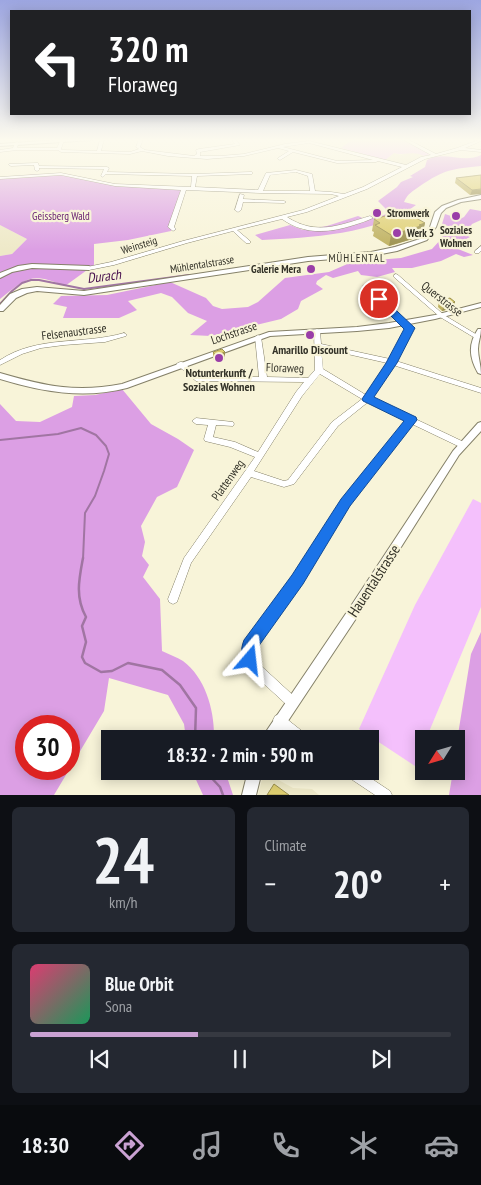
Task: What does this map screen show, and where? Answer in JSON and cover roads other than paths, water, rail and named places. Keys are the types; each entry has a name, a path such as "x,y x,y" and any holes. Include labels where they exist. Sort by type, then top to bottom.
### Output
{"street":[{"path":"0,178 18,176"},
{"path":"70,176 115,185 260,192 313,192 346,196"},
{"path":"98,183 103,176"},
{"path":"193,188 195,176"},
{"path":"216,190 219,176"},
{"path":"260,192 267,176"},
{"path":"310,176 313,192"},
{"name":"Weinsteig","path":"0,276 7,271 20,268 46,266 89,268 235,231 284,218 346,196 386,176"},
{"path":"173,229 171,228 174,212 184,188"},
{"path":"238,210 243,191"},
{"name":"Mühlentalstrasse","path":"0,309 13,296 31,290 84,292 308,259 371,254 397,249 425,239 434,227 438,212 444,206 460,200 481,197"},
{"path":"240,200 284,202"},
{"path":"284,218 293,226 316,230 328,229 370,218"},
{"path":"235,231 248,242"},
{"name":"Querstrasse","path":"396,276 442,316 479,334"},
{"path":"249,473 284,484 292,482 335,424 367,399 391,363 410,328 365,287"},
{"name":"Lochstrasse","path":"0,376 48,389 88,392 124,386 258,337 290,331 357,329 406,324 481,305"},
{"path":"317,331 319,370"},
{"path":"479,334 474,353 481,371"},
{"name":"Felsenaustrasse","path":"0,363 15,354 38,347 110,339 124,335"},
{"path":"258,337 263,378"},
{"path":"318,345 391,363 481,391"},
{"name":"Floraweg","path":"180,364 199,379 263,378 310,380 319,370 367,399 463,445"},
{"name":"Plattenweg","path":"173,599 187,561 249,473 299,394 310,380"},
{"path":"292,702 254,668 250,660 250,645 298,580 353,492 412,420"},
{"path":"196,421 230,424"},
{"path":"212,422 208,439 232,444 260,456"},
{"name":"Hauentalstrasse","path":"273,730 354,613 463,445 481,424"},
{"path":"279,720 292,730"},
{"path":"249,795 253,780"},
{"path":"363,780 386,795"}],"waterway":[{"name":"Durach","path":"392,248 402,245"},
{"name":"Durach","path":"0,304 22,283 31,280 84,289 189,275"},
{"path":"0,440 58,434 81,428 96,435 106,446 109,454 104,471 95,496 85,513 83,559"},
{"path":"83,558 79,595 86,617 82,626 86,642 82,657 85,663 101,672 112,671 128,663 162,670 180,685 196,708 195,730"},
{"path":"213,780 220,787 223,795"}],"place":[{"name":"Stromwerk","path":"377,213"},
{"name":"Soziales Wohnen","path":"456,216"},
{"name":"Werk 3","path":"397,233"},
{"name":"Galerie Mera","path":"311,269"},
{"name":"Amarillo Discount","path":"310,335"},
{"name":"Notunterkunft / Soziales Wohnen","path":"219,358"}],"district":[{"name":"MÜHLENTAL","path":"357,258"}],"park label":[{"name":"Geissberg Wald","path":"61,216"}]}
